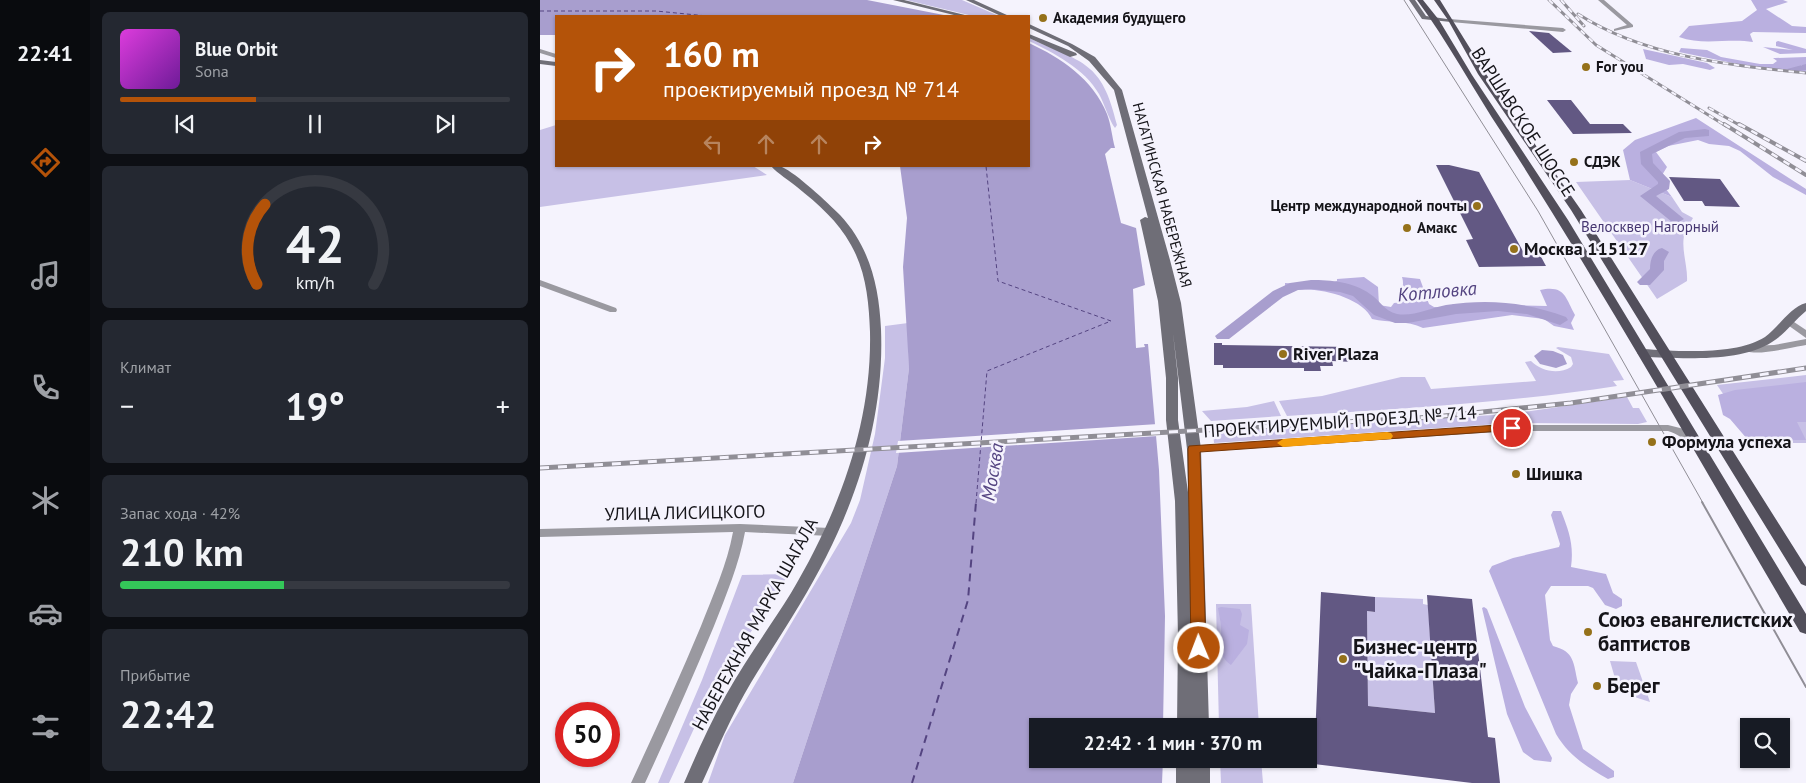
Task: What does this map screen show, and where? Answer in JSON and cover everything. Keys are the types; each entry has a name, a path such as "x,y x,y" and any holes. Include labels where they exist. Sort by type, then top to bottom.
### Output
{"main road":[{"path":"896,0 962,15"},
{"path":"969,0 1004,15"},
{"path":"1412,0 1424,18 1451,20"},
{"name":"ВАРШАВСКОЕ ШОССЕ","path":"1420,0 1436,20 1468,75 1557,210 1806,628"},
{"name":"ВАРШАВСКОЕ ШОССЕ","path":"1437,0 1451,20 1468,53 1576,210 1806,580"},
{"name":"НАГАТИНСКАЯ НАБЕРЕЖНАЯ","path":"1030,26 1072,46 1092,59 1118,90 1170,280 1194,449 1200,718"},
{"name":"НАГАТИНСКАЯ НАБЕРЕЖНАЯ","path":"1030,36 1085,61 1096,69 1112,91 1161,281 1170,358 1172,420 1182,501 1186,636 1186,718"},
{"path":"540,62 554,63"},
{"name":"НАБЕРЕЖНАЯ МАРКА ШАГАЛА","path":"694,783 715,733 739,688 811,570 830,532 848,491 872,396 876,359 874,302 864,259 846,228 821,201 776,167"},
{"path":"1642,354 1755,347 1773,336 1806,306"},
{"path":"1185,768 1185,783"},
{"path":"1201,768 1201,783"}],"street":[{"path":"1601,0 1631,26 1616,30"},
{"path":"1451,20 1563,30"},
{"path":"540,52 555,56"},
{"path":"540,283 613,310"},
{"path":"1788,321 1806,335"},
{"path":"1746,349 1774,348 1806,342"},
{"path":"1668,428 1676,424 1680,416"},
{"name":"ПРОЕКТИРУЕМЫЙ ПРОЕЗД № 714","path":"1194,449 1512,428 1668,428 1680,431 1694,440"},
{"name":"УЛИЦА ЛИСИЦКОГО","path":"540,533 740,528 830,532"},
{"name":"НАБЕРЕЖНАЯ МАРКА ШАГАЛА","path":"638,783 716,603 736,550 740,528"}],"green space":[{"path":"906,0 962,0 997,15 969,15"},
{"path":"1030,38 1077,60 1097,76 1105,88 1111,104 1117,125 1115,128 1093,85 1077,69 1058,56 1030,42"},
{"path":"555,125 555,167 755,167 767,175 540,207 540,130"},
{"name":"Велосквер Нагорный","path":"1630,180 1672,197 1682,212 1693,218 1684,238 1687,281 1657,299 1576,182"},
{"path":"908,323 909,368 897,466 793,783 708,783 725,735 851,523 860,500 875,434 885,358 885,326"},
{"path":"1556,348 1609,354 1624,380 1613,381 1617,386 1534,397 1452,405 1287,416 1279,401 1322,396 1401,377 1425,377 1431,389 1536,381 1525,362 1531,361 1550,371 1561,371 1571,367 1573,364 1571,357"},
{"path":"1806,375 1806,443 1757,443 1717,385"},
{"path":"1627,397 1633,408 1639,408 1647,422 1638,424 1513,423 1214,443 1213,432 1510,414"},
{"path":"1274,401 1281,416 1211,421 1202,411 1247,407"},
{"path":"789,574 725,671 697,722 669,783 658,783 702,680 742,575"},
{"path":"1375,597 1423,599 1423,604 1428,605 1435,713 1368,706 1367,611 1375,612"},
{"path":"1216,604 1251,604 1258,718 1219,718"},
{"path":"1610,661 1636,662 1650,702 1619,692"},
{"path":"1220,768 1262,768 1263,783 1221,783"}],"shaded area":[{"path":"1751,0 1783,0 1788,2 1766,9 1792,26 1806,27 1806,33 1753,32 1750,34 1753,42 1697,41 1679,37 1689,26 1742,21 1757,10"},
{"path":"1778,41 1806,49 1806,53 1780,54 1763,47 1793,50 1776,46"},
{"path":"1681,48 1707,50 1721,57 1760,64 1773,64 1777,61 1773,58 1806,57 1806,65 1801,65 1801,68 1806,69 1806,73 1752,67 1679,52"},
{"path":"1643,49 1707,63 1715,68 1710,70 1683,64 1669,65 1646,59"},
{"path":"1696,118 1806,189 1806,195 1773,177 1740,151 1729,146 1709,144 1698,140 1668,146 1656,152 1667,167 1659,180 1672,197 1630,180 1623,150 1635,140"},
{"path":"1364,277 1378,287 1379,305 1391,307 1394,303 1403,302 1402,277 1420,279 1429,304 1434,307 1449,308 1453,304 1547,306 1540,290 1555,289 1563,294 1575,315 1571,323 1574,330 1554,326 1544,319 1512,315 1423,328 1417,325 1372,319 1358,304 1347,298 1309,290 1287,292 1263,312 1256,310 1285,286 1285,283 1324,285 1337,281 1337,279"},
{"path":"1806,382 1806,422 1797,422 1806,440 1748,440 1730,419 1723,415 1718,395 1735,390"},
{"path":"1553,511 1561,511 1566,525 1571,545 1571,567 1606,574 1613,593 1622,599 1622,606 1616,609 1605,605 1593,588 1588,586 1551,586 1545,595 1550,640 1553,646 1560,648 1569,655 1575,669 1578,683 1571,694 1569,705 1583,749 1614,771 1614,777 1608,779 1573,755 1556,734 1489,571 1492,566 1513,558 1559,547 1560,544 1551,515"},
{"path":"1218,608 1240,609 1242,614 1240,625 1249,630 1247,644 1231,665 1223,657 1221,648 1221,626"},
{"path":"1482,608 1487,609 1525,707 1552,758 1551,762 1534,760 1523,752 1507,714"}],"water":[{"path":"540,0 867,0 944,15 555,15 555,35 540,35"},
{"name":"Москва","path":"1030,44 1064,63 1085,80 1101,102 1108,118 1115,148 1111,148 1105,154 1121,223 1136,228 1145,285 1133,289 1136,348 1145,347 1144,344 1148,344 1159,470 1165,616 1163,718 1029,718 1029,768 1163,768 1162,783 793,783 897,466 909,368 903,267 907,218 900,167 1030,167"},
{"path":"1542,350 1553,351 1563,355 1567,364 1556,368 1540,364 1534,356"}],"pier":[{"path":"1158,424 1158,436 896,453 898,441"}],"building":[{"path":"1529,31 1549,33 1572,52 1553,53"},
{"path":"1547,100 1571,100 1590,124 1623,124 1632,133 1573,134"},
{"name":"Центр международной почты","path":"1436,165 1449,165 1479,172 1524,253 1539,253 1546,266 1479,267 1466,240 1473,239"},
{"path":"1669,177 1720,179 1740,207 1705,206 1702,201 1684,201"},
{"name":"River Plaza","path":"1214,343 1222,343 1222,345 1351,347 1354,362 1332,361 1333,366 1320,366 1321,371 1304,371 1304,368 1223,368 1223,365 1214,365"},
{"name":"Бизнес-центр \"Чайка-Плаза\"","path":"1321,592 1375,597 1375,612 1367,611 1368,706 1435,713 1427,595 1472,599 1488,737 1495,738 1500,783 1472,783 1317,764 1316,718"}],"waterway":[{"name":"Котловка","path":"1792,69 1806,67"},
{"name":"Котловка","path":"1677,219 1647,196 1664,186 1664,181 1647,164 1646,152 1683,135 1705,133"},
{"name":"Котловка","path":"1645,282 1657,270 1657,261 1662,252"},
{"name":"Котловка","path":"1223,336 1278,294 1295,286 1311,284 1341,287 1358,293 1365,297 1380,312 1395,318 1408,319 1456,309 1498,307 1527,309 1560,320"}],"ferry route":[{"path":"540,11 656,11 697,15"},
{"path":"976,503 987,371 1111,321 998,281 986,167"},
{"path":"912,783 968,600 976,502"}],"tram line":[{"path":"1404,0 1538,211 1703,503"},
{"path":"1702,502 1806,687"}],"railway":[{"path":"1549,0 1596,45 1726,126"},
{"path":"1561,0 1584,26"},
{"path":"1578,14 1604,29 1631,40 1688,57 1806,73"},
{"path":"1709,108 1741,126"},
{"path":"1724,124 1806,175"},
{"path":"1739,124 1806,161"},
{"path":"540,468 1434,417 1571,403 1806,368"}],"slow traffic":[{"path":"1283,443 1387,436"}],"place":[{"name":"Академия будущего","path":"1043,18"},
{"name":"For you","path":"1586,67"},
{"name":"СДЭК","path":"1574,162"},
{"name":"Центр международной почты","path":"1477,206"},
{"name":"Амакс","path":"1407,228"},
{"name":"Москва 115127","path":"1514,249"},
{"name":"River Plaza","path":"1283,354"},
{"name":"Формула успеха","path":"1652,442"},
{"name":"Шишка","path":"1516,474"},
{"name":"Союз евангелистских баптистов","path":"1588,632"},
{"name":"Бизнес-центр \"Чайка-Плаза\"","path":"1343,659"},
{"name":"Берег","path":"1597,686"}],"route":[{"path":"1199,648 1194,449 1512,428"}]}
